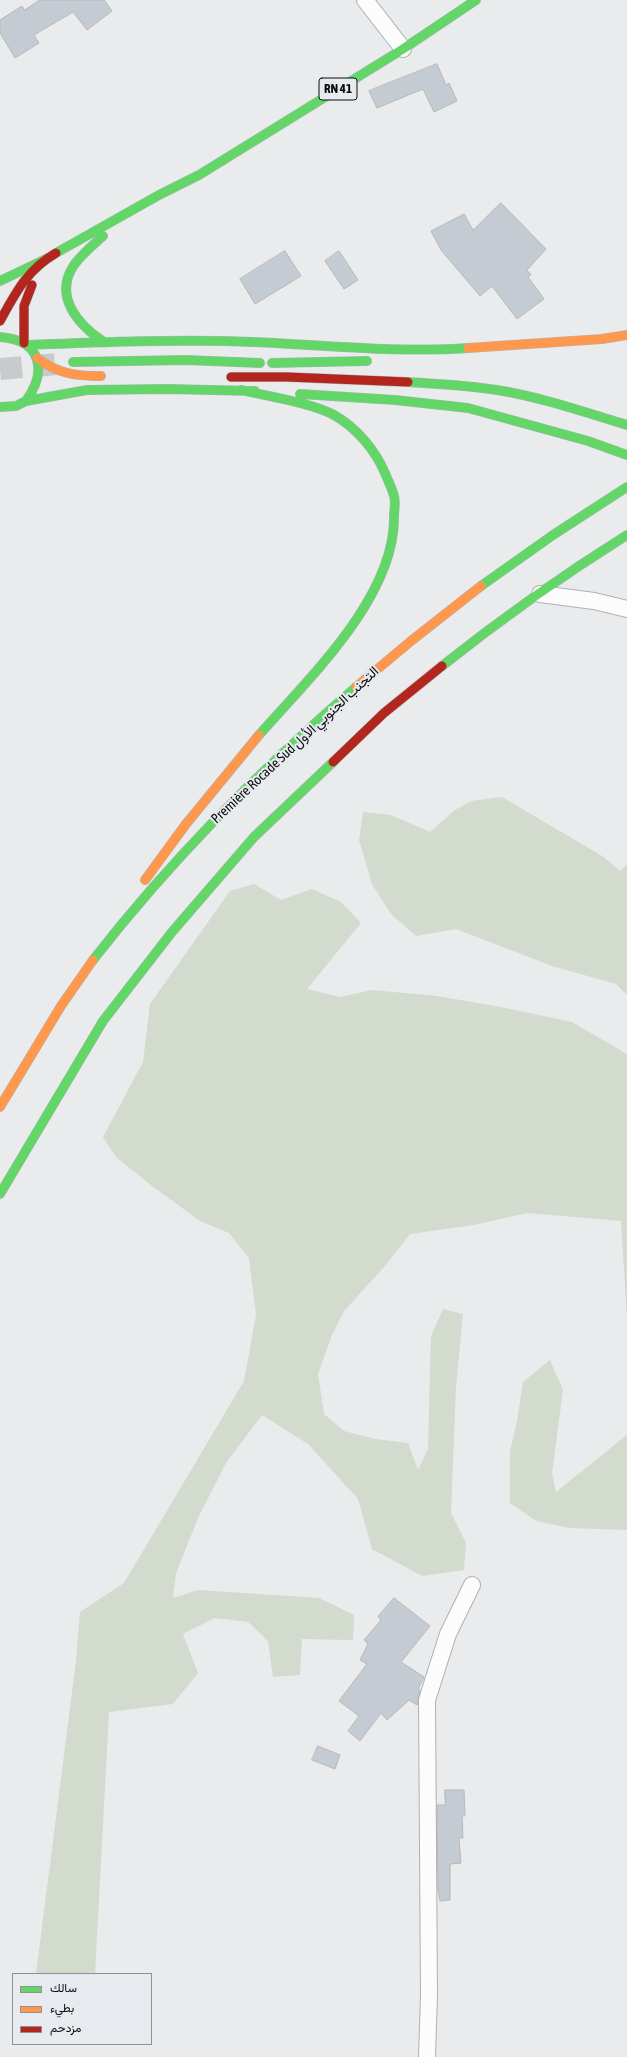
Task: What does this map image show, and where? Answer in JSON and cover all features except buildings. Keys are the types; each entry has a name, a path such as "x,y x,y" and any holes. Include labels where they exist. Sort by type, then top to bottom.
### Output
{"main road":[{"name":"RN 41","path":"198,175 403,49 476,0"},
{"path":"26,344 22,310 24,299 31,286 50,268 170,199 198,175"},
{"path":"0,281 48,258 159,195 198,175"},
{"path":"104,342 89,332 76,319 68,304 66,288 67,280 74,265 105,235"},
{"path":"0,322 21,283 30,273 48,258"},
{"path":"399,359 627,336"},
{"path":"0,337 16,338 26,344 37,358 55,371 63,374 72,376 107,376"},
{"path":"26,344 104,342 252,342 398,350 459,349 602,339"},
{"path":"26,401 34,392 39,381 40,370 37,358"},
{"path":"73,362 186,360 271,363 440,378 546,401 623,423"},
{"path":"271,363 375,360"},
{"path":"224,377 287,377 446,384 497,390"},
{"path":"0,407 16,406 26,401 60,393 102,389 241,390 395,400 468,408 588,441 627,455"},
{"path":"84,973 164,850 277,714 325,660 360,616 380,580 392,548 396,522 394,496 385,470 368,444 355,430 326,410 241,390"},
{"name":"Première Rocade Sud التجنب الجنوبي الأول","path":"0,1107 62,1005 84,973 146,896 228,804 326,713 383,663 494,575 575,518 627,487"},
{"path":"0,1194 103,1021 172,932 254,838 384,713 480,636 598,553 627,535"}],"street":[{"path":"365,0 403,49"},
{"path":"540,594 594,601 627,609"},
{"path":"427,2057 429,1986 427,1700 448,1634 472,1585"}],"shaded area":[{"path":"502,797 602,856 620,871 627,864 627,995 616,984 552,966 456,929 416,936 391,914 372,884 359,840 363,812 391,815 430,832 455,810 471,801"},
{"path":"254,884 281,900 312,889 341,902 361,923 307,989 340,997 372,990 437,996 501,1007 572,1022 627,1054 627,1318 621,1221 527,1213 474,1225 410,1234 385,1266 344,1311 332,1335 318,1374 324,1414 344,1431 375,1439 408,1443 418,1470 428,1449 431,1336 443,1309 463,1314 456,1387 451,1513 466,1543 464,1570 422,1576 372,1549 358,1499 308,1444 262,1415 226,1463 198,1518 176,1573 173,1598 198,1590 319,1598 354,1615 353,1640 302,1639 300,1675 273,1677 268,1641 248,1622 215,1618 183,1634 198,1673 173,1704 109,1712 95,1973 36,1973 76,1661 80,1612 124,1583 244,1381 256,1315 249,1258 229,1233 200,1221 152,1186 116,1157 103,1137 143,1062 150,1004 230,891"},
{"path":"550,1360 563,1390 552,1473 556,1492 627,1435 627,1530 569,1528 536,1521 510,1503 510,1451 517,1421 523,1382"}],"tunnel":[{"path":"0,369 58,364"}],"traffic: fast":[{"path":"56,253 159,195 199,175 403,49 476,0"},
{"path":"103,236 84,253 74,265 68,277 66,288 67,299 71,309 85,327 104,342"},
{"path":"0,281 48,258"},
{"path":"0,337 14,339 24,344 32,350 37,358 37,378 26,401"},
{"path":"27,345 197,341 254,342 415,350 468,348"},
{"path":"73,362 186,360 260,363"},
{"path":"272,363 367,361"},
{"path":"408,382 475,387 513,393 562,405 627,425"},
{"path":"0,407 16,406 26,401 87,390 167,389 255,391"},
{"path":"241,390 314,407 342,420 358,433 371,448 381,464 391,487 395,501 391,547 380,577 365,606 346,635 324,662 259,735"},
{"path":"300,394 395,400 468,408 588,441 627,455"},
{"path":"481,586 553,535 627,487"},
{"path":"442,666 533,598 627,535"},
{"path":"93,960 154,887 218,817 251,783 320,718 356,687"},
{"path":"0,1194 103,1021 172,932 254,837 333,762"}],"traffic: slow":[{"path":"468,348 602,339 627,335"},
{"path":"37,358 52,368 60,371 75,375 101,376"},
{"path":"356,687 411,641 481,586"},
{"path":"145,880 186,824 259,735"},
{"path":"0,1107 61,1006 93,960"}],"traffic: jam":[{"path":"0,321 23,282 37,267 56,253"},
{"path":"24,343 24,306 32,285"},
{"path":"231,377 287,377 408,382"},
{"path":"333,762 384,713 442,666"}]}
